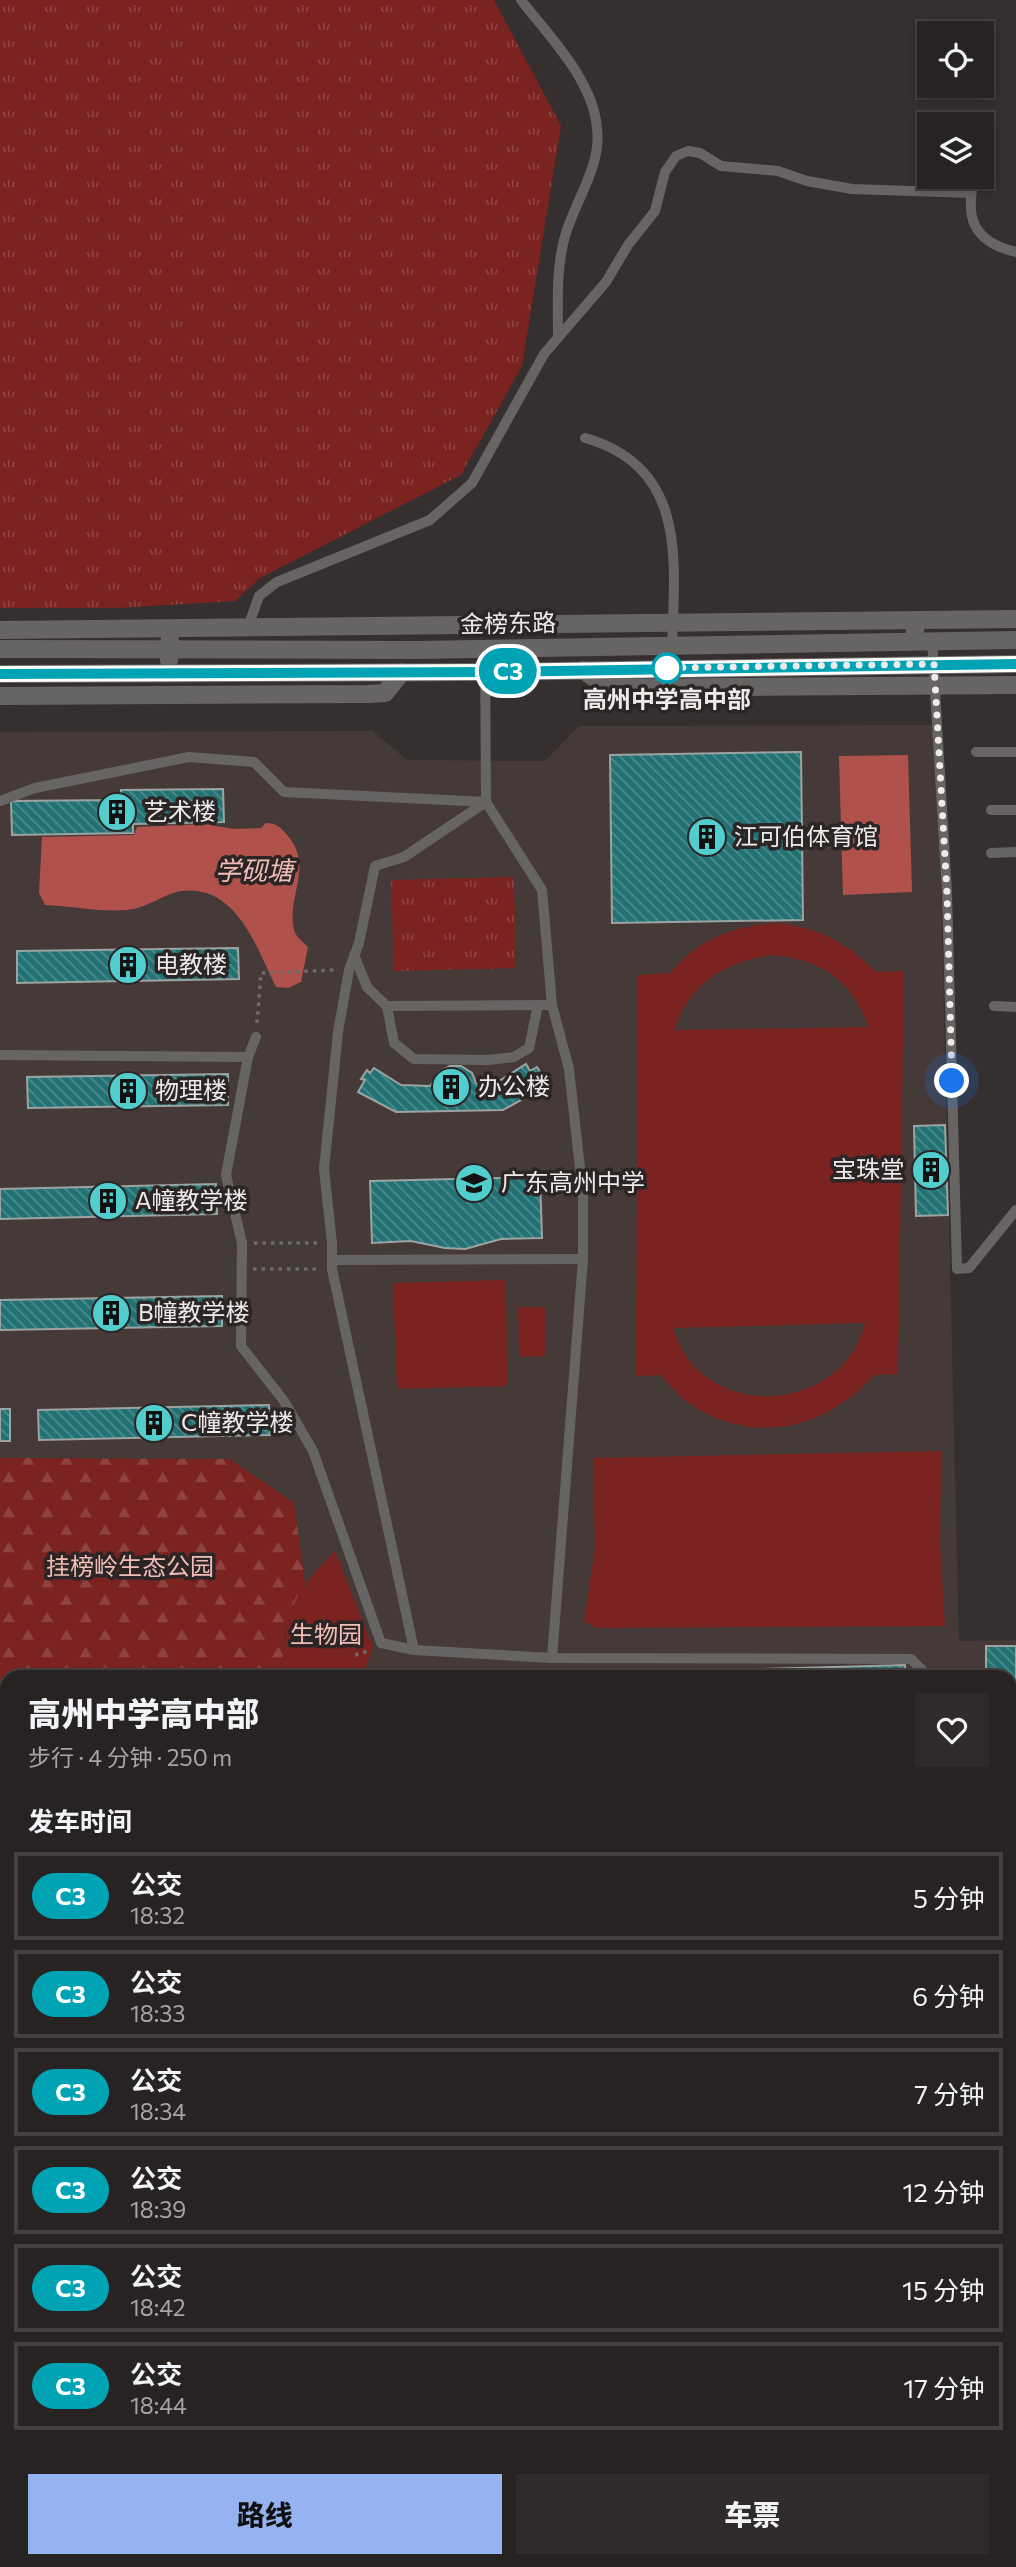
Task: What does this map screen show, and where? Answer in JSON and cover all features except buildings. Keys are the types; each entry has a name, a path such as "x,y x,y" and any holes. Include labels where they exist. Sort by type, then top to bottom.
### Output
{"street":[{"path":"0,630 1016,619"},
{"path":"915,620 923,640"},
{"path":"169,674 170,629"},
{"name":"金榜东路","path":"0,649 485,649 1016,640"},
{"path":"727,643 728,667"},
{"name":"金榜东路","path":"0,674 486,672 1016,664"},
{"path":"583,670 609,688 1016,685"},
{"path":"0,695 368,694 385,693 402,672"}],"lane":[{"path":"521,0 582,85 592,105 597,127 594,159 564,239 559,271 558,336"},
{"path":"248,627 259,596 277,582 320,562 405,532 430,520 451,505 472,483 544,354 606,282 628,245 655,211 671,160 688,151 699,153 721,166 778,171 807,181 852,189 971,193"},
{"path":"972,189 973,224 979,234 994,244 1016,251"},
{"path":"585,438 619,450 654,482 666,506 672,561 672,645"},
{"path":"923,640 934,664 947,893 957,1269 969,1268 1016,1210"},
{"path":"485,649 486,802 542,890 552,1005 570,1082 583,1195 583,1259 552,1658"},
{"path":"976,752 1016,752"},
{"path":"0,801 35,788 189,757 254,762 284,792 486,802"},
{"path":"414,1650 332,1265 324,1169 338,1032 349,970 375,866 404,857 486,802"},
{"path":"990,810 1016,810"},
{"path":"991,853 1016,852"},
{"path":"354,955 367,987 387,1006 394,1043 414,1059 488,1060 514,1057 528,1048 538,1005"},
{"path":"387,1006 552,1005"},
{"path":"994,1006 1016,1007"},
{"path":"256,1037 248,1057 226,1175 242,1243 242,1346 284,1401 313,1451 382,1643 414,1650 552,1658 911,1659 922,1670"},
{"path":"0,1055 248,1057"},
{"path":"332,1265 583,1259"}],"path":[{"path":"256,1037 261,973 349,970"},
{"path":"242,1243 332,1243"},
{"path":"242,1269 332,1265"}],"shaded area":[{"name":"广东高州中学","path":"937,725 959,1641 1016,1640 1016,1670 283,1670 293,1604 305,1582 294,1503 230,1459 0,1458 0,732 373,731 407,760 545,761 579,726"}],"green space":[{"path":"0,0 494,0 561,126 522,366 461,475 260,578 235,601 118,608 0,608"},
{"path":"514,877 516,968 394,971 391,880"},
{"path":"775,923 806,928 842,944 876,972 904,971 898,1374 874,1375 833,1409 810,1420 761,1428 711,1416 687,1402 661,1375 636,1376 638,975 671,973 704,943 731,931","holes":["772,955 806,962 832,975 853,996 869,1027 674,1030 690,999 711,977 739,963","865,1323 856,1347 840,1367 820,1382 797,1392 772,1396 747,1395 723,1387 701,1373 684,1353 673,1328"]},
{"path":"506,1280 507,1386 397,1389 393,1283"},
{"path":"518,1307 545,1307 546,1356 519,1357"},
{"path":"941,1451 940,1546 945,1626 597,1628 584,1621 595,1548 593,1458"},
{"name":"挂榜岭生态公园","path":"0,1458 230,1459 294,1503 305,1582 285,1632 282,1670 0,1670"},
{"name":"生物园","path":"335,1551 373,1647 364,1670 283,1670 288,1621 293,1607 299,1594"}],"water":[{"path":"908,755 912,892 843,895 839,756"},
{"name":"学砚塘","path":"266,823 281,828 295,847 299,859 293,906 294,930 308,947 301,982 288,988 276,987 242,921 217,897 200,891 181,891 133,909 105,910 45,905 39,893 42,837 134,835 137,827 205,824 233,829 261,828"}],"bus line":[{"name":"C3","path":"0,674 486,672 1016,664"}],"place":[{"name":"高州中学高中部","path":"667,668"},
{"name":"艺术楼","path":"117,812"},
{"name":"江可伯体育馆","path":"707,837"},
{"name":"电教楼","path":"128,965"},
{"name":"办公楼","path":"451,1087"},
{"name":"物理楼","path":"128,1091"},
{"name":"宝珠堂","path":"931,1170"},
{"name":"广东高州中学","path":"474,1183"},
{"name":"A幢教学楼","path":"108,1201"},
{"name":"B幢教学楼","path":"111,1313"},
{"name":"C幢教学楼","path":"154,1423"}],"route":[{"path":"667,668 656,668 934,664 947,893 952,1081"}]}
